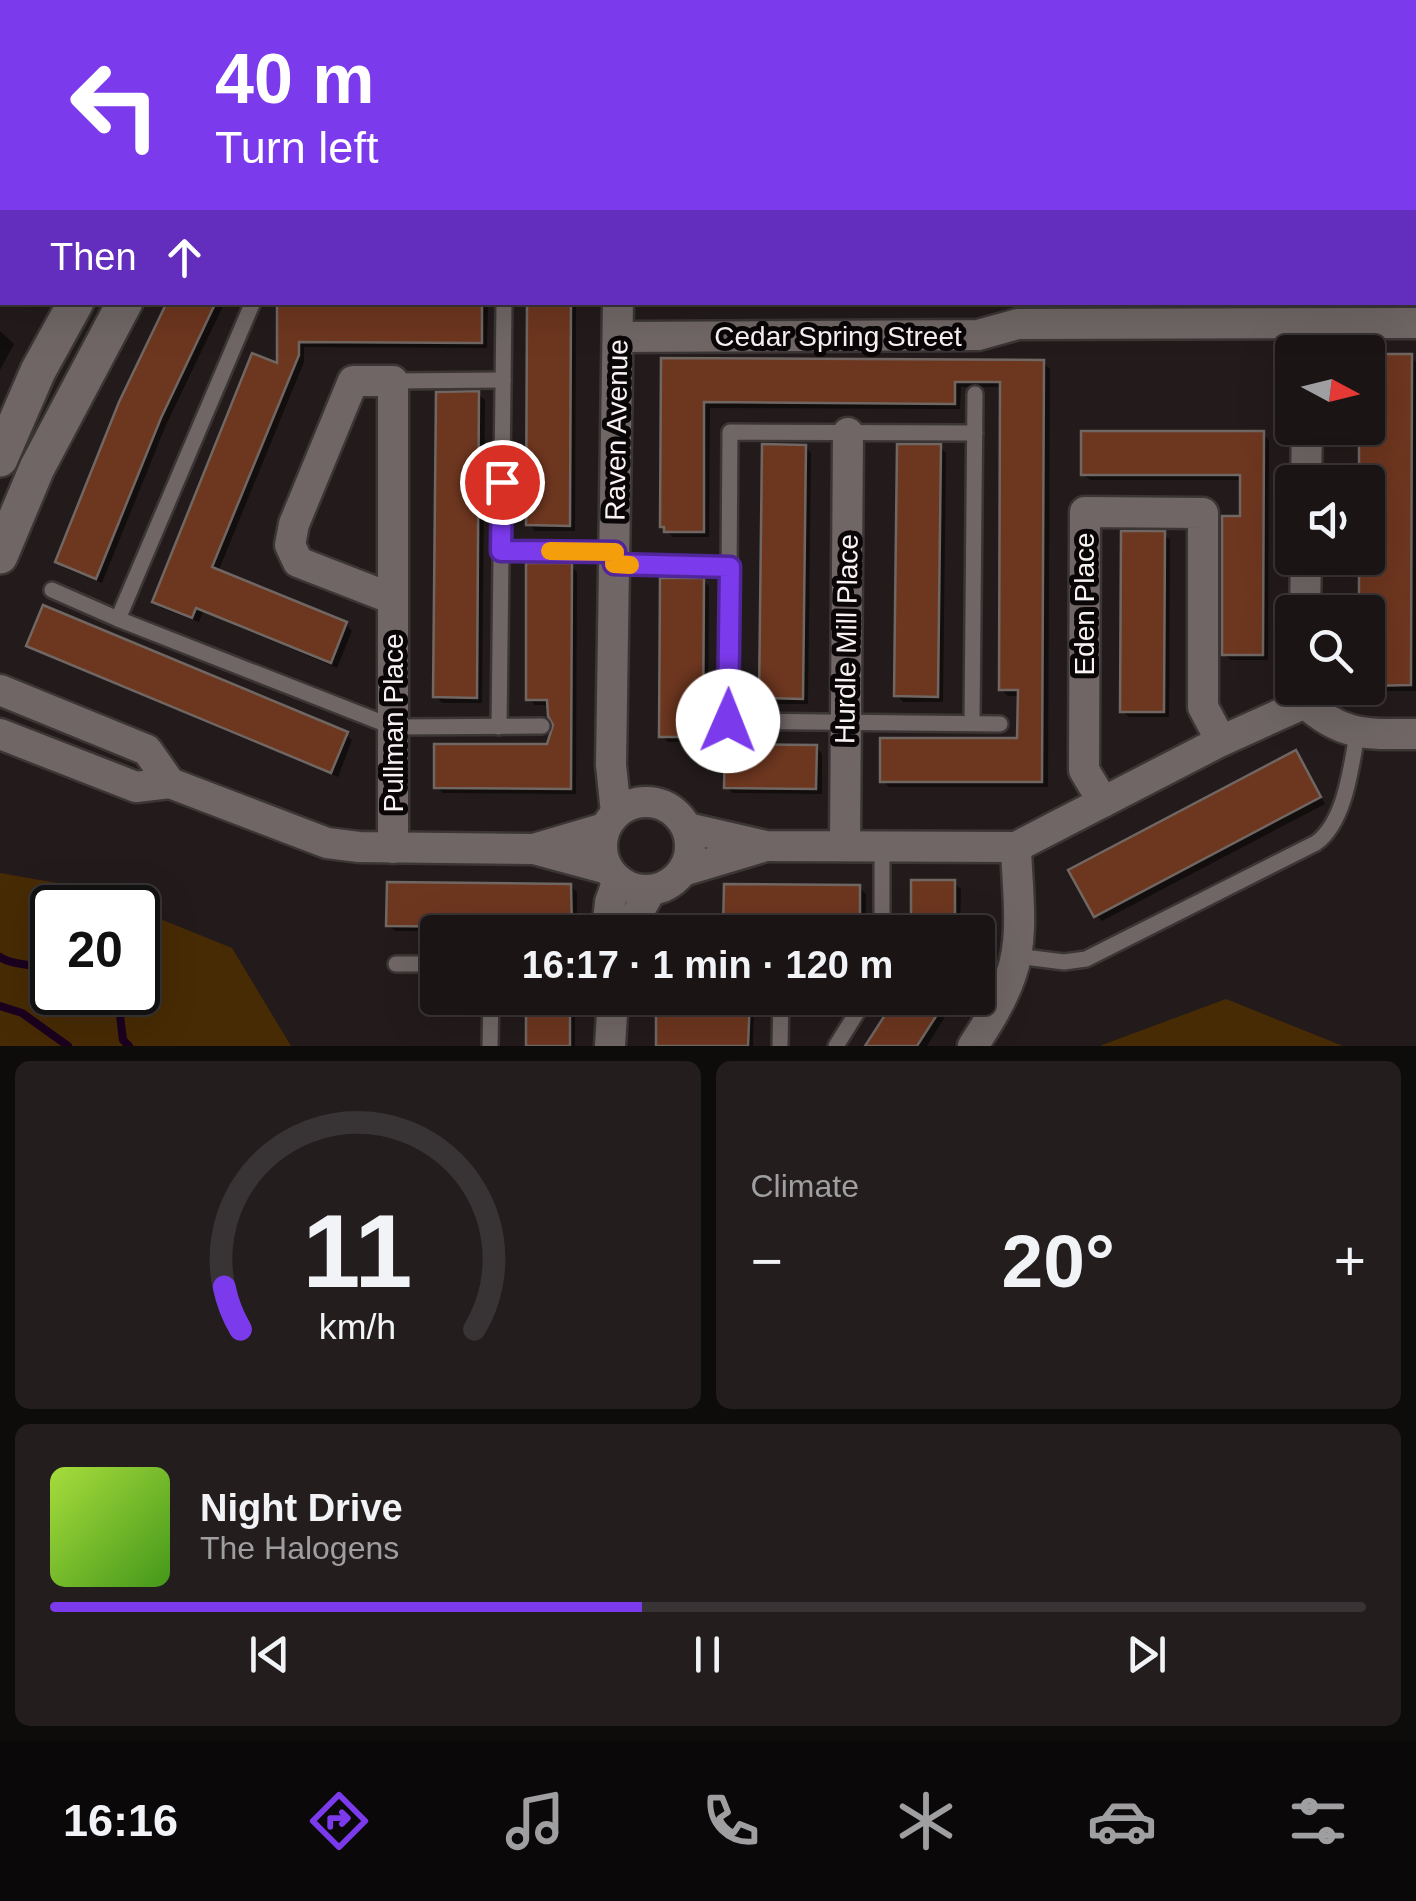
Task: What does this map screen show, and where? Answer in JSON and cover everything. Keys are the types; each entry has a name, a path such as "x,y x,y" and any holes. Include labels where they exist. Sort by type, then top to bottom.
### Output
{"street":[{"path":"0,458 38,371 74,305"},
{"path":"0,556 37,468 123,305"},
{"name":"Raven Avenue","path":"610,820 618,305"},
{"name":"Cedar Spring Street","path":"618,337 978,335 1028,313 1193,314 1293,335"},
{"name":"Cedar Spring Street","path":"1329,335 1416,323"},
{"name":"Pullman Place","path":"392,599 298,562 290,545 294,524 353,381 393,381 393,848"},
{"name":"Hurdle Mill Place","path":"845,844 848,433"},
{"name":"Eden Place","path":"1103,802 1084,770 1084,512 1203,513 1202,707 1221,741"},
{"path":"0,690 147,750 170,783"},
{"path":"688,828 766,846 1016,848 1286,705"},
{"path":"1314,705 1338,728 1357,734 1416,734"},
{"path":"0,734 136,787 170,783 327,842 393,848 534,848 613,874 639,890 663,887 683,871 766,846"},
{"path":"611,738 630,773 655,802"},
{"path":"534,848 610,820 640,801 655,802 668,806 688,828 691,843 683,871"},
{"path":"609,915 613,874 603,856 610,820"},
{"path":"973,1046 998,1006 1016,956 1016,848"},
{"path":"637,915 651,890"},
{"path":"610,1046 612,1015"}],"lane":[{"path":"118,619 251,305"},
{"path":"499,727 504,305"},
{"path":"393,381 503,380"},
{"path":"972,723 975,394"},
{"path":"975,434 730,432 728,721 1000,724"},
{"path":"501,551 730,567"},
{"path":"52,590 393,727 542,726"},
{"path":"1016,956 1064,962 1086,960 1316,843 1328,835 1336,819 1357,734"},
{"path":"882,846 882,915"},
{"path":"396,964 420,964"},
{"path":"490,1046 491,1015"},
{"path":"780,1046 781,1015"},
{"path":"836,1046 855,1015"}],"shaded area":[{"path":"0,873 69,885 30,885 30,1015 160,1015 160,919 232,948 291,1046 0,1046"},
{"path":"1226,999 1343,1046 1101,1046 1102,1045"}],"building":[{"path":"166,305 215,305 161,418 96,579 55,562 119,402"},
{"path":"277,305 482,305 482,343 299,342 299,355 212,567 347,622 331,663 196,608 192,618 152,602 252,353 277,363"},
{"path":"527,305 571,305 570,526 526,525"},
{"path":"1385,354 1412,354 1411,685 1385,686 1385,595 1359,595 1359,575 1385,575 1385,465 1359,465 1359,445 1385,445"},
{"path":"661,358 1044,360 1042,782 880,782 880,738 1017,738 1018,690 999,690 1000,382 955,382 955,404 704,402 704,532 664,532 664,527 660,527"},
{"path":"479,391 477,698 433,697 436,392"},
{"path":"1081,431 1264,431 1263,655 1222,655 1222,516 1240,516 1240,475 1081,475"},
{"path":"762,444 806,445 803,699 759,698"},
{"path":"897,444 941,444 938,697 894,696"},
{"path":"1121,531 1165,531 1164,712 1120,712"},
{"path":"526,563 572,563 571,789 434,788 434,744 547,744 553,725 547,700 526,700"},
{"path":"660,578 704,578 703,737 659,737"},
{"path":"43,605 348,732 331,773 26,646"},
{"path":"725,744 817,745 816,789 724,788"},
{"path":"1296,750 1321,797 1094,917 1068,870"},
{"path":"911,880 955,880 955,915 911,915"},
{"path":"387,882 571,884 572,915 420,915 420,926 386,926"},
{"path":"724,884 860,885 860,915 723,915"},
{"path":"526,1015 570,1015 570,1046 526,1046"},
{"path":"656,1015 749,1015 748,1046 656,1046"},
{"path":"885,1015 937,1015 917,1046 865,1046"}],"waterway":[{"path":"0,957 30,966"},
{"path":"0,1006 22,1013 68,1046"},
{"path":"120,1015 123,1040 129,1046"}],"slow traffic":[{"path":"550,551 615,552 614,564 630,565"}],"route":[{"path":"502,482 501,551 615,552 614,564 730,567 728,721"}]}
